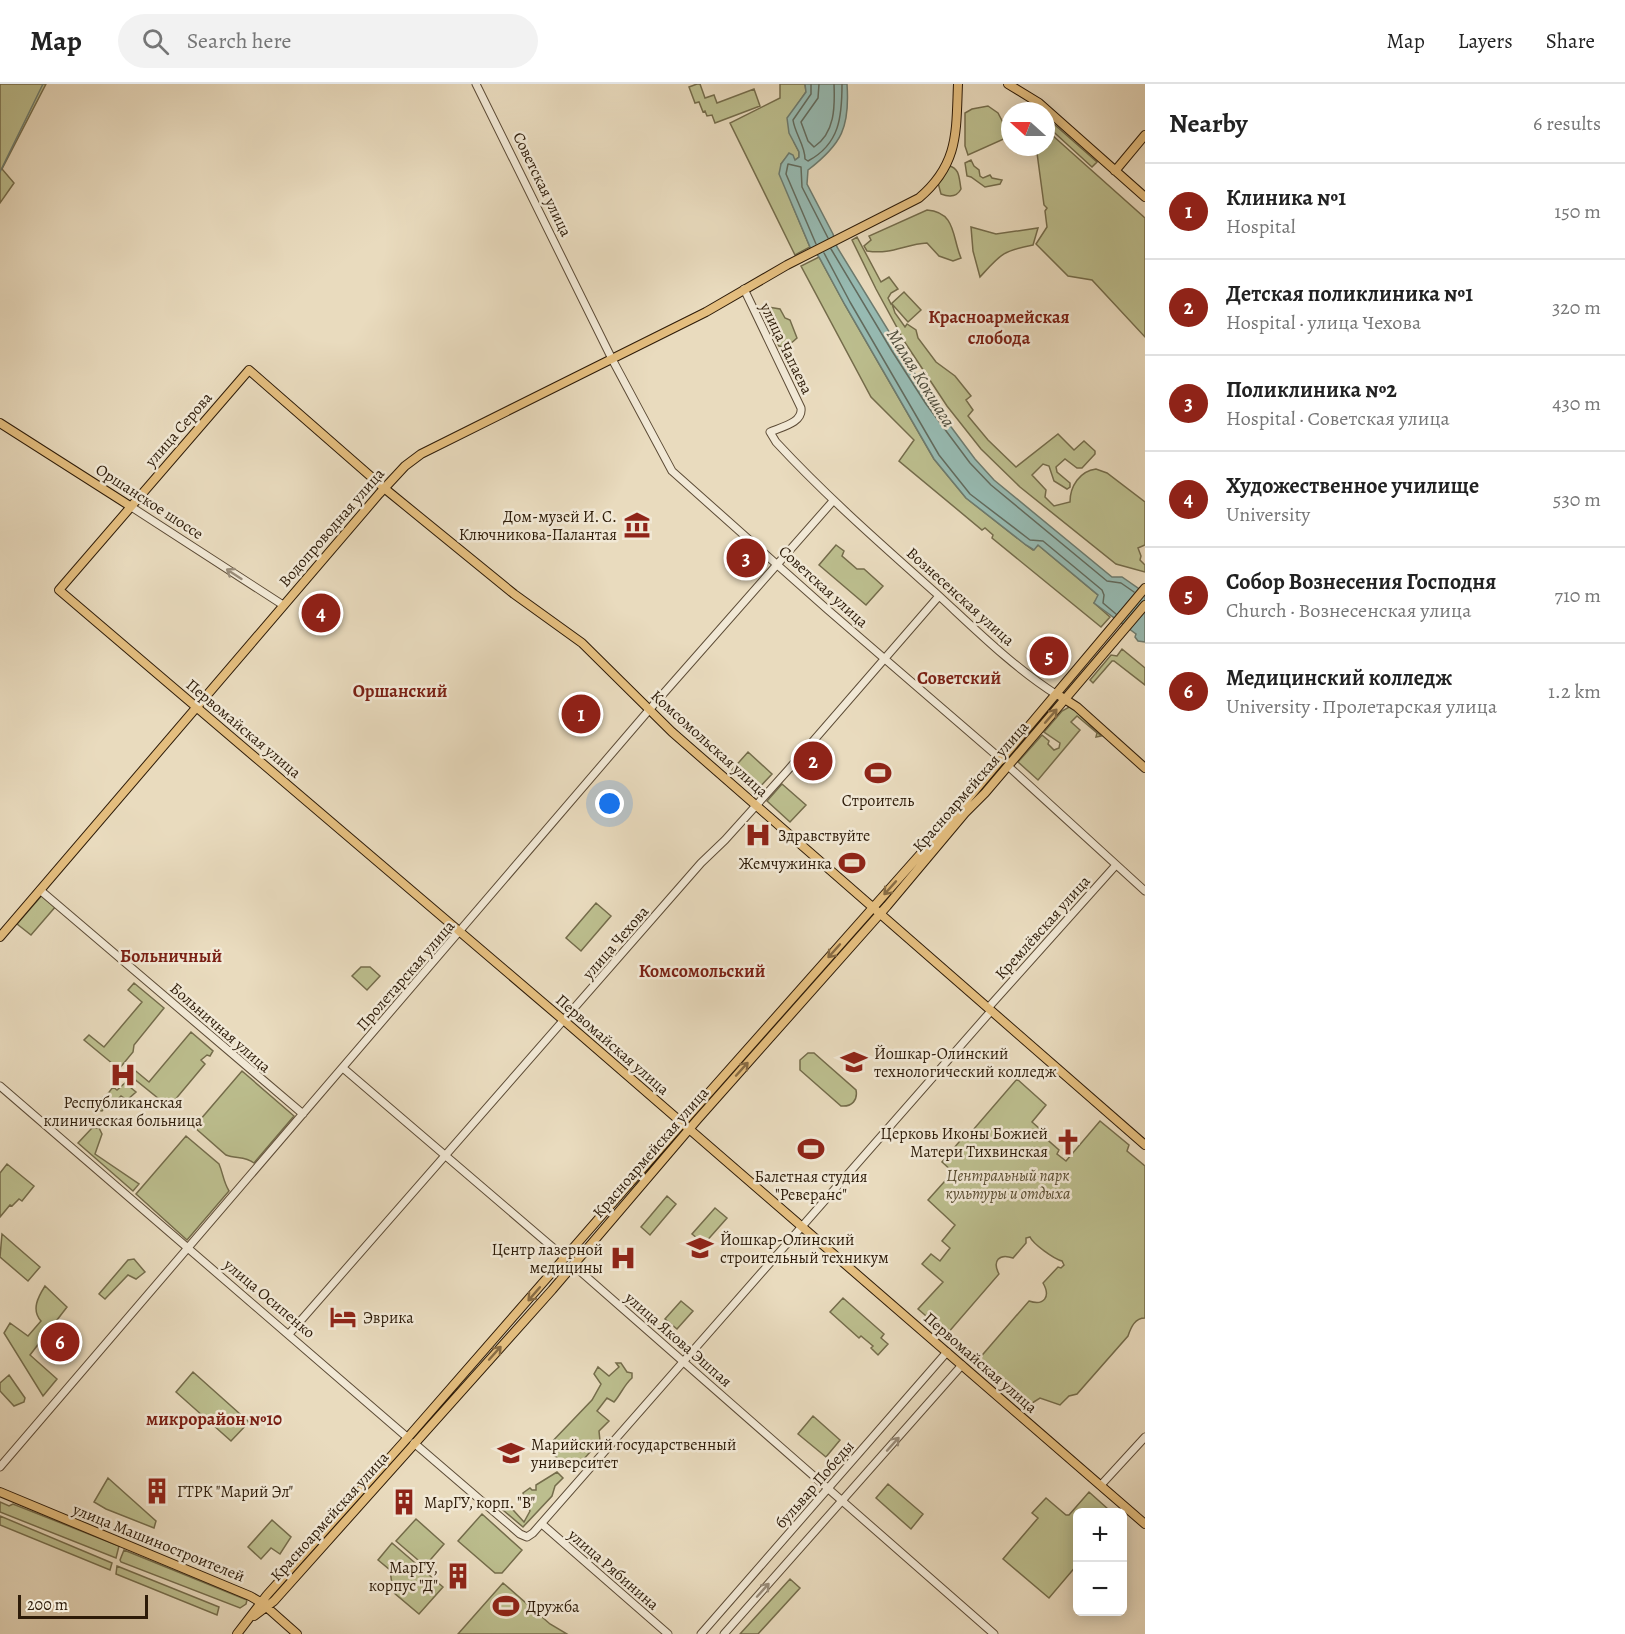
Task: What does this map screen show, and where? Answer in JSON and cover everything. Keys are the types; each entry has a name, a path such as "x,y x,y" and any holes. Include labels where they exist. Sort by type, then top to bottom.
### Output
{"main road":[{"name":"Водопроводная улица","path":"0,937 405,466 421,454 706,312 787,265 919,198 941,173 952,152 956,137 958,84"},
{"path":"1008,84 1039,103 1145,197"},
{"path":"1115,171 1145,135"},
{"name":"Комсомольская улица","path":"249,370 384,488 514,594 576,638 649,710 756,805 1143,1140"},
{"name":"улица Серова","path":"59,590 249,370"},
{"name":"Оршанское шоссе","path":"0,423 130,506"},
{"path":"1061,697 1100,641 1145,588"},
{"name":"Первомайская улица","path":"59,590 564,1020 1145,1524"},
{"path":"1061,697 1145,605"},
{"name":"Красноармейская улица","path":"411,1441 565,1258 686,1126 1061,697"},
{"name":"Вознесенская улица","path":"1061,697 1077,707 1145,768"},
{"name":"Красноармейская улица","path":"237,1634 573,1265 686,1126"},
{"name":"улица Якова Эшпая","path":"565,1258 573,1265"},
{"name":"улица Машиностроителей","path":"0,1492 244,1593 264,1605 297,1634"}],"street":[{"name":"Советская улица","path":"476,84 612,359 672,471 1005,763 1145,891"},
{"name":"улица Чапаева","path":"744,289 799,402 802,413 798,419 770,432"},
{"name":"Вознесенская улица","path":"770,432 776,442 833,501 1014,662 1061,697"},
{"name":"Пролетарская улица","path":"0,1467 649,710 833,501"},
{"name":"Оршанское шоссе","path":"130,506 283,606"},
{"name":"улица Чехова","path":"289,1334 701,863 756,805 939,596"},
{"name":"Кремлёвская улица","path":"520,1534 530,1536 542,1524 1116,864"},
{"name":"Больничная улица","path":"40,890 303,1114"},
{"name":"улица Якова Эшпая","path":"343,1068 565,1258"},
{"name":"улица Осипенко","path":"0,1086 520,1534"},
{"name":"улица Якова Эшпая","path":"573,1265 994,1634"},
{"name":"бульвар Победы","path":"700,1634 947,1352"},
{"name":"бульвар Победы","path":"724,1634 962,1365"},
{"path":"1101,1485 1145,1437"},
{"name":"улица Рябинина","path":"542,1524 668,1634"}],"green space":[{"path":"0,84 46,84 2,169 14,183 0,203"},
{"path":"700,84 705,98 714,95 717,103 754,89 760,106 715,123 712,115 707,116 705,111 703,112 699,102 695,103 689,87"},
{"path":"780,84 805,84 806,92 797,105 794,142 799,157 795,160 789,154 781,164 792,204 810,247 795,255 730,123 780,98"},
{"path":"988,106 998,113 1001,119 1001,140 968,155 965,146 965,113"},
{"path":"1055,125 1097,162 1092,167 1055,133"},
{"path":"1055,138 1145,218 1145,337 1092,280 1068,276 1036,244 1047,227 1045,211 1047,208 1044,205 1037,156 1055,156"},
{"path":"971,160 979,170 980,176 983,178 990,175 992,178 1002,180 1000,184 985,187 967,176 965,163"},
{"path":"949,166 957,172 961,189 957,194 950,196 941,194 938,183"},
{"path":"927,210 943,215 948,221 961,258 953,261 939,256 927,243 884,252 867,251 864,246 871,240 869,236"},
{"path":"971,227 996,234 1038,228 1033,245 1015,249 1003,255 980,277 973,251"},
{"path":"857,237 881,282 889,277 898,289 888,298 891,304 904,292 921,310 908,322 892,304 895,313 905,327 907,324 916,330 918,338 936,362 955,376 971,396 966,400 973,410 968,416 988,440 1016,467 1058,434 1074,450 1084,441 1095,451 1095,454 1082,468 1077,468 1065,459 1056,467 1057,472 1070,483 1067,489 1054,481 1049,466 1043,464 1032,475 1046,490 1045,497 1054,506 1070,502 1070,496 1077,480 1090,470 1096,469 1107,473 1145,502 1145,545 1138,548 1140,560 1145,565 1145,572 1116,564 1020,487 981,449 947,406 906,344 852,240"},
{"path":"819,257 934,459 966,498 1033,550 1038,545 1099,596 1094,603 1110,617 1101,627 992,538 993,535 985,528 982,530 899,461 914,440 871,397 801,266"},
{"path":"768,307 780,309 785,318 790,320 797,338 789,345 779,346 771,332 772,326 777,322 775,316 767,315 765,311"},
{"path":"836,545 844,551 842,556 857,569 864,569 883,586 866,605 819,565"},
{"path":"1122,649 1145,668 1145,685 1114,661 1093,683 1090,680 1111,655 1117,656"},
{"path":"1071,706 1101,736 1096,737 1097,733 1077,716 1071,722 1080,730 1038,780 1018,762 1042,735 1054,750 1059,748 1060,743 1044,732 1062,711"},
{"path":"748,752 772,774 756,791 732,770"},
{"path":"782,784 806,805 790,822 767,801"},
{"path":"43,894 56,906 31,935 17,924"},
{"path":"596,903 611,916 581,951 566,938"},
{"path":"361,967 370,967 380,976 367,990 352,976"},
{"path":"134,983 164,1008 134,1045 133,1052 119,1069 84,1040 89,1035 104,1047 142,1002 128,990"},
{"path":"191,1032 213,1051 210,1056 207,1055 201,1060 205,1064 169,1107 127,1073 131,1067 149,1082"},
{"path":"808,1053 814,1053 856,1090 853,1102 841,1106 800,1070 800,1060"},
{"path":"242,1071 294,1116 254,1163 247,1159 226,1155 194,1127"},
{"name":"Центральный парк культуры и отдыха","path":"1017,1079 1046,1105 1032,1122 1041,1130 1042,1135 1059,1150 1057,1154 1066,1161 1100,1121 1129,1145 1127,1151 1145,1166 1145,1318 1134,1324 1128,1336 1077,1394 1069,1396 1060,1405 1040,1398 1029,1405 978,1360 1029,1301 1039,1302 1045,1299 1046,1292 1043,1283 1058,1267 1061,1268 1064,1265 1062,1261 1039,1247 1030,1237 1026,1238 1026,1243 1013,1258 998,1259 996,1265 999,1274 947,1334 918,1309 943,1282 922,1264 931,1254 940,1261 950,1248 942,1241 955,1225 928,1200 953,1172 942,1162"},
{"path":"125,1083 136,1092 127,1100 121,1096 114,1103 108,1098 109,1102 102,1111 97,1110 96,1106 103,1097 107,1098 106,1096 113,1087 117,1090"},
{"path":"92,1128 99,1128 102,1134 95,1154 139,1184 133,1191 78,1143"},
{"path":"186,1136 219,1164 229,1191 187,1240 136,1194"},
{"path":"7,1164 34,1186 22,1201 19,1199 12,1206 10,1205 0,1217 0,1173"},
{"path":"667,1196 676,1204 650,1235 641,1227"},
{"path":"715,1208 727,1218 704,1244 692,1234"},
{"path":"2,1234 40,1267 28,1281 0,1257"},
{"path":"134,1259 145,1272 136,1279 128,1275 105,1299 99,1294 128,1260"},
{"path":"45,1286 67,1307 30,1355 57,1379 43,1396 4,1333 10,1323 28,1336 41,1321 36,1308"},
{"path":"843,1298 884,1334 881,1338 888,1344 878,1355 871,1348 873,1346 861,1336 859,1338 830,1312"},
{"path":"681,1301 693,1311 677,1329 665,1319"},
{"path":"616,1363 621,1363 627,1372 632,1373 632,1378 614,1402 607,1398 597,1411 609,1421 599,1431 600,1441 574,1470 567,1469 547,1447 592,1400 601,1384 594,1374 598,1367 609,1376 619,1367"},
{"path":"193,1372 249,1422 231,1441 176,1392"},
{"path":"9,1375 25,1398 24,1402 14,1406 0,1391 0,1383"},
{"path":"813,1416 840,1440 826,1457 798,1434"},
{"path":"557,1472 563,1478 555,1486 552,1496 523,1527 497,1505 505,1501 524,1522 530,1511 523,1493 530,1488 536,1490 536,1485"},
{"path":"108,1478 156,1521 154,1528 94,1502"},
{"path":"888,1484 923,1514 911,1529 876,1498"},
{"path":"1089,1492 1107,1508 1075,1508"},
{"path":"1046,1498 1069,1515 1073,1510 1073,1570 1049,1598 1003,1559 1038,1518 1032,1513"},
{"path":"0,1502 9,1506 13,1504 119,1546 116,1558 0,1512"},
{"path":"482,1514 522,1550 502,1573 495,1573 458,1541"},
{"path":"0,1516 112,1563 110,1570 0,1525"},
{"path":"416,1519 444,1544 425,1566 396,1541"},
{"path":"272,1520 291,1537 280,1554 271,1548 261,1559 248,1547"},
{"path":"392,1543 443,1587 419,1614 393,1592 390,1570 378,1560"},
{"path":"124,1550 247,1600 246,1604 240,1608 121,1562"},
{"path":"117,1566 219,1607 217,1615 116,1574"},
{"path":"790,1579 800,1588 758,1634 740,1634"},
{"name":"Дружба","path":"503,1583 550,1624 567,1634 458,1634"}],"water":[{"path":"805,84 847,84 847,112 841,133 829,152 808,170 807,184 833,234 837,247 931,400 975,459 994,480 1112,577 1122,577 1145,593 1145,642 1138,641 1136,634 1094,603 1098,595 1038,545 1034,550 1026,545 966,498 934,459 819,257 810,247 779,174 781,164 789,153 795,160 799,157 799,152 789,133 787,118 806,92"}],"waterway":[{"path":"0,172 43,84"}],"place":[{"name":"Дом-музей И. С. Ключникова-Палантая","path":"637,525"},
{"name":"Поликлиника №2","path":"746,558"},
{"name":"Художественное училище","path":"321,613"},
{"name":"Собор Вознесения Господня","path":"1049,656"},
{"name":"Клиника №1","path":"581,714"},
{"name":"Детская поликлиника №1","path":"813,761"},
{"name":"Строитель","path":"878,773"},
{"name":"Здравствуйте","path":"758,835"},
{"name":"Жемчужинка","path":"852,863"},
{"name":"Йошкар-Олинский технологический колледж","path":"854,1062"},
{"name":"Республиканская клиническая больница","path":"123,1075"},
{"name":"Церковь Иконы Божией Матери Тихвинская","path":"1068,1142"},
{"name":"Балетная студия \"Реверанс\"","path":"811,1149"},
{"name":"Йошкар-Олинский строительный техникум","path":"700,1248"},
{"name":"Центр лазерной медицины","path":"623,1258"},
{"name":"Эврика","path":"343,1317"},
{"name":"Медицинский колледж","path":"60,1342"},
{"name":"Марийский государственный университет","path":"511,1453"},
{"name":"ГТРК \"Марий Эл\"","path":"157,1491"},
{"name":"МарГУ, корп. \"В\"","path":"404,1502"},
{"name":"МарГУ, корпус \"Д\"","path":"458,1576"},
{"name":"Дружба","path":"506,1606"}],"district":[{"name":"Красноармейская слобода","path":"999,327"},
{"name":"Советский","path":"959,678"},
{"name":"Оршанский","path":"400,691"},
{"name":"Больничный","path":"171,956"},
{"name":"Комсомольский","path":"702,971"},
{"name":"микрорайон №10","path":"214,1419"}],"water label":[{"name":"Малая Кокшага","path":"921,378"}]}
